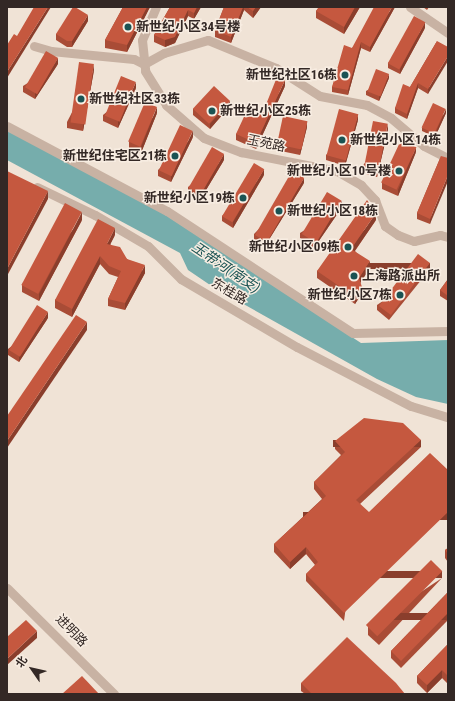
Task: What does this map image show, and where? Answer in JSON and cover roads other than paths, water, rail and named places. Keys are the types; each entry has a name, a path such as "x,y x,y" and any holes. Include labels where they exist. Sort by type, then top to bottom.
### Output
{"street":[{"name":"玉苑路","path":"156,7 142,40 144,64 166,105 204,138 241,152 337,171 361,185 375,200 385,226 398,235 414,241 440,235 448,237"},
{"path":"410,7 448,33"},
{"path":"34,46 51,51 134,59 144,64 164,53 208,40 276,68 320,96 367,105 391,118 424,146 448,158"},
{"path":"7,126 167,211 353,333 448,331"},
{"name":"东桂路","path":"27,182 95,215 148,246 181,279 296,347 411,406 448,417"},
{"name":"进明路","path":"7,588 114,694"}],"water":[{"name":"玉带河(南支)","path":"7,130 143,200 361,343 448,340 448,404 416,397 377,379 213,287 188,270 180,253 7,160"}],"place":[{"name":"新世纪小区34号楼","path":"128,27"},
{"name":"新世纪社区16栋","path":"345,75"},
{"name":"新世纪社区33栋","path":"81,99"},
{"name":"新世纪小区25栋","path":"212,111"},
{"name":"新世纪小区14栋","path":"342,140"},
{"name":"新世纪住宅区21栋","path":"175,156"},
{"name":"新世纪小区10号楼","path":"399,171"},
{"name":"新世纪小区19栋","path":"243,198"},
{"name":"新世纪小区18栋","path":"279,211"},
{"name":"新世纪小区09栋","path":"348,247"},
{"name":"上海路派出所","path":"354,276"},
{"name":"新世纪小区7栋","path":"400,295"}]}
